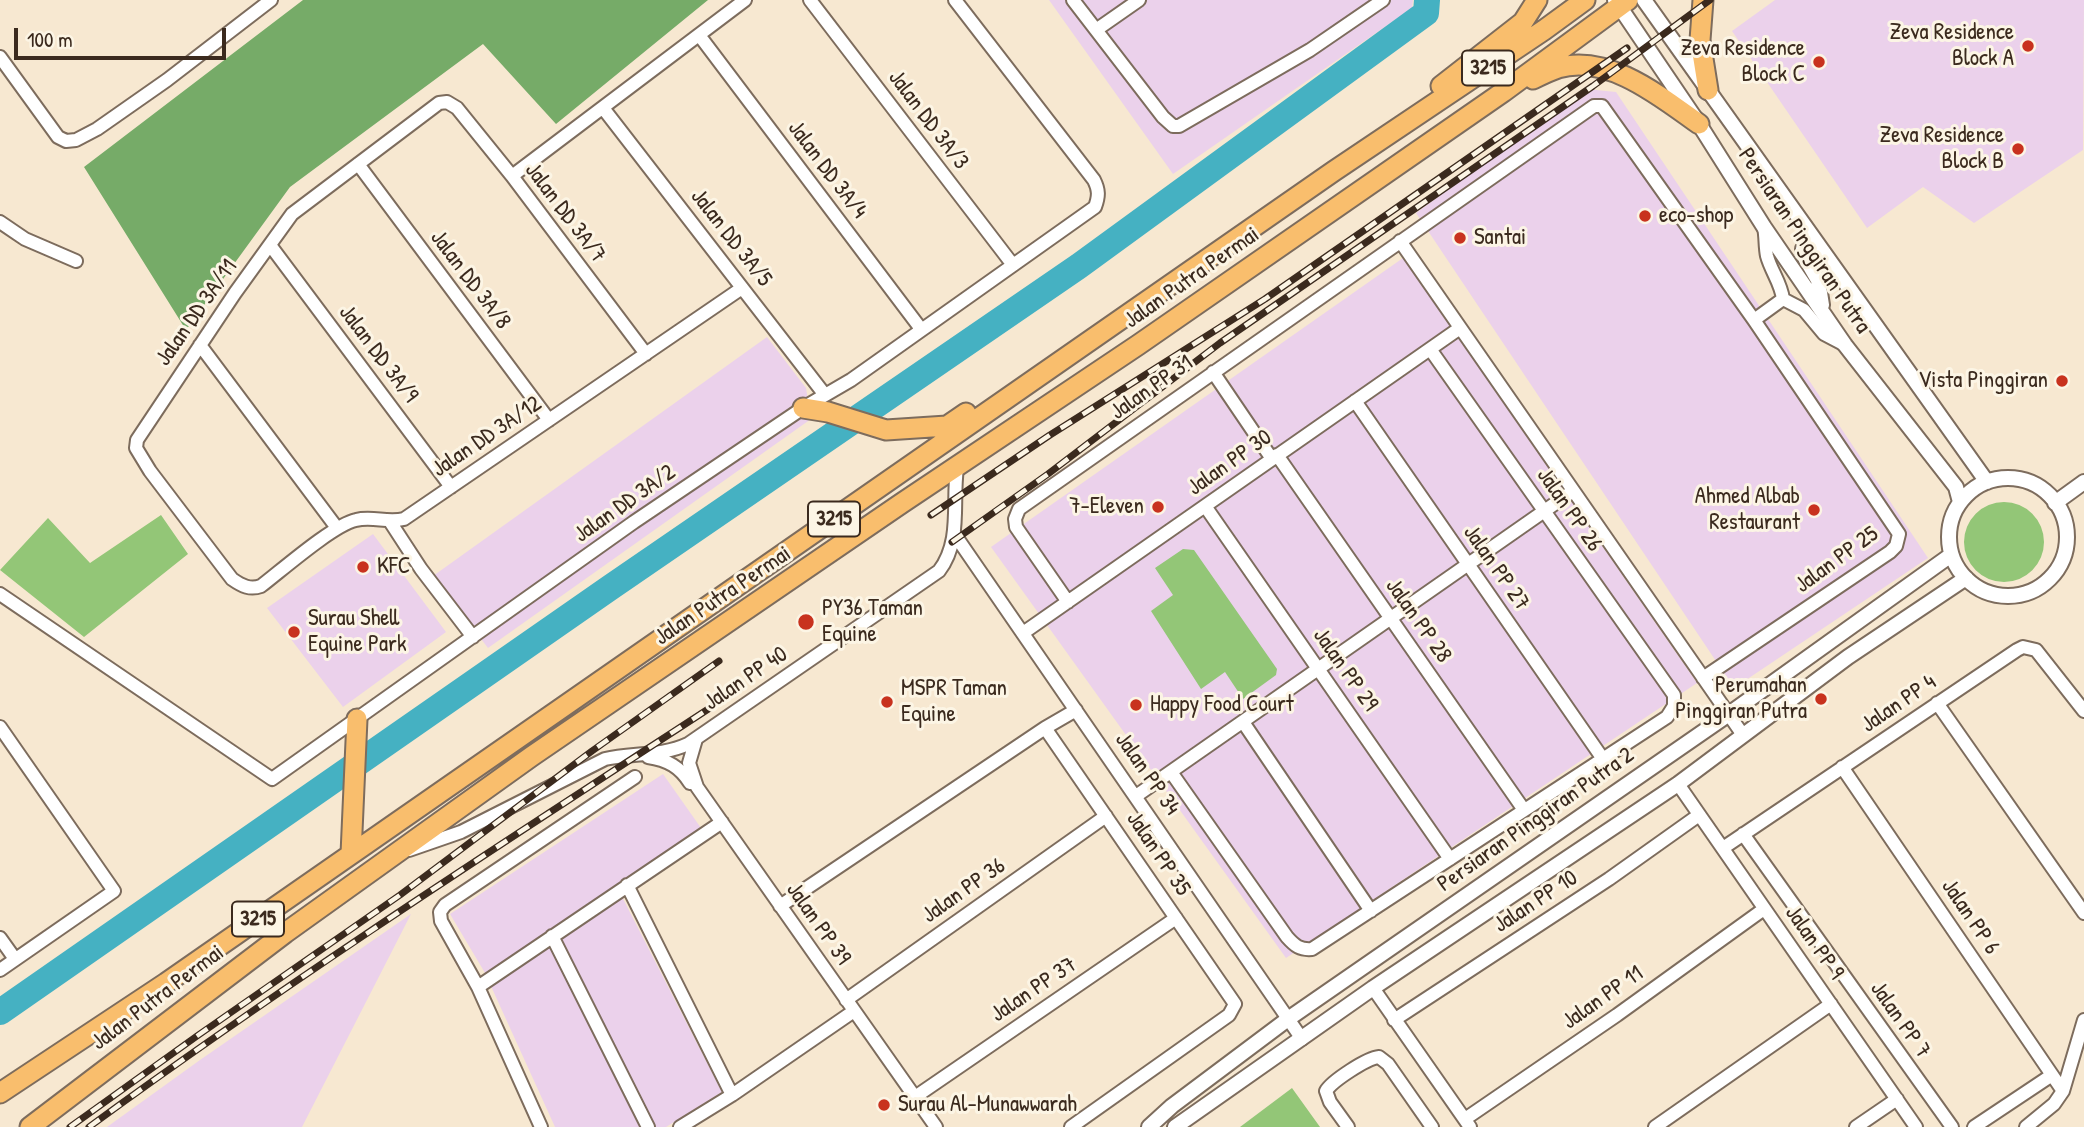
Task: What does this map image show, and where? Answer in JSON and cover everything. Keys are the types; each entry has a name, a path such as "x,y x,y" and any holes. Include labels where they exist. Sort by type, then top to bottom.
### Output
{"main road":[{"path":"1389,134 1447,80 1523,22 1537,0"},
{"name":"Jalan Putra Permai","path":"0,1093 166,984 1585,0"},
{"path":"1703,0 1700,40 1708,90"},
{"name":"Jalan Putra Permai","path":"30,1127 285,933 392,856 555,741 1503,92 1621,2"},
{"path":"1503,92 1559,68 1582,65 1637,81 1699,124"},
{"path":"803,408 827,403 886,430 947,426 1068,344 1133,311"},
{"path":"351,855 357,728"}],"street":[{"path":"0,57 58,137 66,141 76,140 97,129 167,80 271,0"},
{"path":"512,176 745,0"},
{"name":"Jalan DD 3A/3","path":"810,0 1013,265"},
{"path":"827,403 851,380 1095,207 1099,197 1094,180 955,0"},
{"path":"1073,0 1163,117 1173,126 1184,125 1310,50 1382,0"},
{"path":"1096,30 1139,0"},
{"name":"Persiaran Pinggiran Putra","path":"1644,0 1987,482"},
{"name":"Persiaran Pinggiran Putra","path":"1621,2 1763,227 1845,345 1955,487 1960,502"},
{"name":"Jalan DD 3A/4","path":"699,35 921,330"},
{"name":"Jalan DD 3A/11","path":"337,528 261,586 247,587 232,579 150,471 136,448 137,440 292,214 434,105 447,102"},
{"name":"Jalan DD 3A/7","path":"447,102 455,106 512,176 646,354"},
{"name":"Jalan PP 25","path":"1400,241 1594,106 1602,106 1754,320 1899,534 1898,541 1890,552 1703,678"},
{"name":"Jalan DD 3A/5","path":"603,108 827,403"},
{"name":"Jalan DD 3A/8","path":"358,164 549,420"},
{"path":"0,222 25,239 76,261"},
{"path":"1763,227 1767,238 1767,255 1783,299"},
{"path":"1812,237 1803,249 1804,256 1818,280 1822,310"},
{"path":"1400,241 1743,734"},
{"name":"Jalan PP 31","path":"1068,601 1016,527 1018,509 1400,241"},
{"name":"Jalan DD 3A/9","path":"270,246 451,487"},
{"name":"Jalan DD 3A/12","path":"391,523 404,519 742,288"},
{"path":"1754,320 1783,299"},
{"path":"1783,299 1804,310 1824,334 1845,345"},
{"name":"Jalan PP 30","path":"1023,633 1460,328"},
{"path":"200,345 337,528 354,520 368,519 391,523 421,569 472,636"},
{"name":"Jalan PP 26","path":"1430,349 1674,695 1674,706 1667,717 1603,759"},
{"name":"Jalan PP 28","path":"1213,372 1391,618 1524,810"},
{"name":"Jalan PP 27","path":"1355,401 1603,759"},
{"name":"Jalan DD 3A/2","path":"0,594 272,779 357,728 472,636 803,408"},
{"name":"Jalan PP 40","path":"392,856 461,832 605,759 629,754 672,751 696,738 939,571 946,563 955,536 954,489 957,468"},
{"path":"2002,479 2017,479 2045,492 2064,520 2067,539 2063,558 2053,575 2038,588 2020,595 2000,596 1981,590 1966,579 1951,555 1949,537 1952,519 1960,502 1972,490 1987,482 2002,479"},
{"path":"2055,503 2084,482"},
{"path":"1136,796 1573,491"},
{"name":"Jalan PP 29","path":"1205,506 1450,859"},
{"name":"Jalan PP 34","path":"955,536 1302,1039"},
{"name":"Persiaran Pinggiran Putra 2","path":"1149,1127 1172,1106 1288,1019 1729,715 1951,555"},
{"name":"Persiaran Pinggiran Putra 2","path":"1175,1127 1373,988 1678,784 1848,657 1966,579"},
{"name":"Jalan PP 4","path":"1723,848 2017,650 2036,650 2084,711"},
{"path":"1937,703 2084,914"},
{"path":"780,906 1045,728 1076,710"},
{"path":"1243,722 1371,911"},
{"path":"0,727 114,891 0,970"},
{"name":"Jalan PP 35","path":"1045,728 1235,1004 1230,1015 1071,1127"},
{"name":"Jalan PP 39","path":"696,738 689,763 696,786 936,1127"},
{"path":"629,754 670,763 682,770 691,784 696,786"},
{"path":"1171,772 1287,937 1294,945 1312,949 1603,759"},
{"name":"Jalan PP 6","path":"1842,767 2063,1091"},
{"path":"541,1127 478,987 441,921 440,912 445,905 525,849 635,777"},
{"name":"Jalan PP 9","path":"1678,784 1916,1127"},
{"name":"Jalan PP 10","path":"1394,1020 1699,815"},
{"name":"Jalan PP 36","path":"680,1127 732,1095 1106,816"},
{"path":"478,987 722,822"},
{"name":"Jalan PP 7","path":"1743,834 1952,1127"},
{"path":"627,885 732,1095"},
{"name":"Jalan PP 11","path":"1467,1123 1765,909"},
{"name":"Jalan PP 37","path":"915,1097 1176,918"},
{"path":"552,936 648,1127"},
{"path":"0,938 15,959"},
{"path":"1373,988 1467,1123"},
{"path":"1655,1127 1831,1004"},
{"path":"2026,1127 2054,1104 2063,1091 2084,1020"},
{"path":"1348,1127 1330,1102 1326,1091 1332,1083 1369,1059 1379,1057 1388,1064 1432,1127"},
{"path":"1974,1127 2052,1075"},
{"path":"1856,1127 1897,1099"}],"shaded area":[{"path":"1049,0 1413,0 1412,8 1173,174"},
{"path":"1775,0 2084,0 2083,150 1974,223 1923,187 1867,228 1732,31"},
{"path":"1586,89 1616,92 1928,558 1734,688 1416,213"},
{"path":"1403,258 1697,683 1286,958 991,547"},
{"path":"767,337 806,388 811,419 488,648 433,576"},
{"path":"373,534 446,632 343,707 267,608"},
{"path":"663,774 701,828 616,885 722,1092 666,1127 555,1127 485,973 450,914"},
{"path":"411,914 302,1127 107,1127 200,1060"}],"green space":[{"path":"303,0 708,0 556,124 483,44 290,187 186,330 84,167"},
{"path":"1996,502 2012,502 2033,513 2044,534 2044,550 2033,571 2012,582 1996,582 1982,576 1970,564 1964,550 1964,534 1970,520 1982,508"},
{"path":"161,515 188,554 84,637 0,570 48,518 90,563"},
{"path":"1183,549 1194,550 1277,669 1276,675 1243,699 1225,672 1201,689 1151,611 1173,595 1155,568"},
{"path":"1292,1088 1320,1127 1240,1127"}],"waterway":[{"path":"0,1012 611,587 1079,266 1426,13 1427,0"}],"railway":[{"path":"952,542 1048,474 1220,343 1593,86 1710,0"},
{"path":"931,515 1050,435 1265,299 1627,48"},
{"path":"70,1127 400,895 592,751 719,661"},
{"path":"89,1127 330,958 739,689"}],"place":[{"name":"Zeva Residence Block A","path":"2028,46"},
{"name":"Zeva Residence Block C","path":"1819,62"},
{"name":"Zeva Residence Block B","path":"2018,149"},
{"name":"eco-shop","path":"1645,216"},
{"name":"Santai","path":"1460,238"},
{"name":"Vista Pinggiran","path":"2062,381"},
{"name":"7-Eleven","path":"1158,507"},
{"name":"Ahmed Albab Restaurant","path":"1814,510"},
{"name":"KFC","path":"363,567"},
{"name":"PY36 Taman Equine","path":"806,622"},
{"name":"Surau Shell Equine Park","path":"294,632"},
{"name":"Perumahan Pinggiran Putra","path":"1821,699"},
{"name":"MSPR Taman Equine","path":"887,702"},
{"name":"Happy Food Court","path":"1136,705"},
{"name":"Surau Al-Munawwarah","path":"884,1105"}]}
